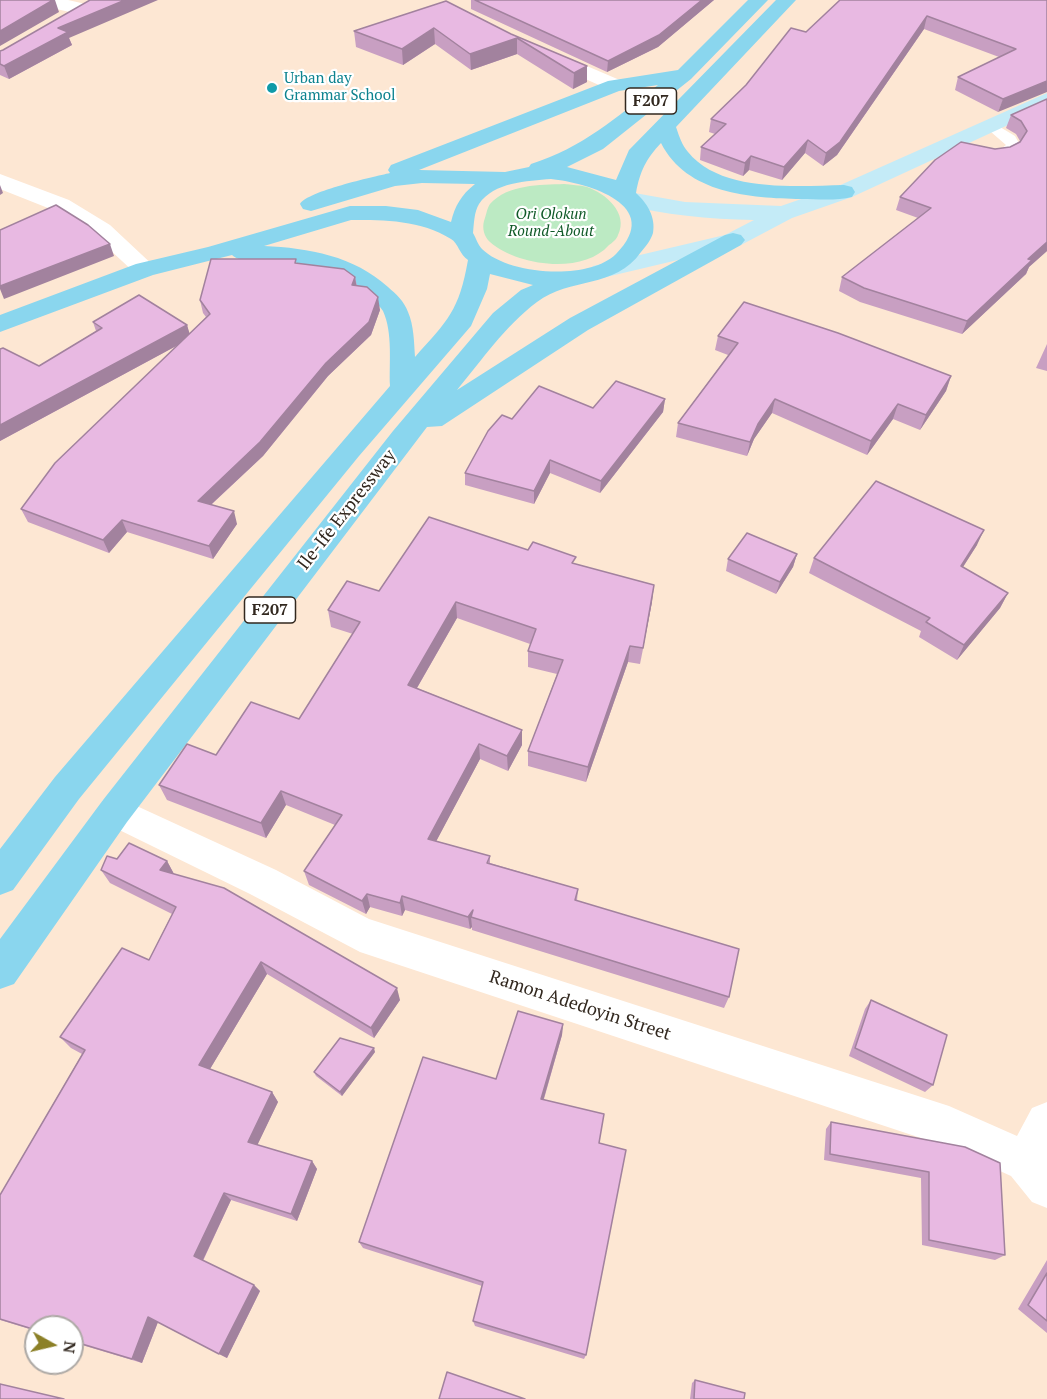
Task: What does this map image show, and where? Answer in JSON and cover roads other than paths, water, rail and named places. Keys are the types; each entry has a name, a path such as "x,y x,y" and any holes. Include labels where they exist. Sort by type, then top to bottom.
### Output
{"main road":[{"name":"F207","path":"0,324 336,194 396,179 434,176 514,177 551,172 579,175 604,182 627,196 640,213 642,230 637,245 623,260 602,271 569,279 536,279 505,272 480,259 467,247 460,234 460,218 468,202 484,189 514,177 563,161 595,144 684,75 759,0"},
{"name":"F207","path":"627,196 628,174 637,155 705,82 787,0"},
{"path":"336,194 615,85 684,75"},
{"path":"403,438 579,324 784,213 844,192 1047,99"},
{"path":"665,127 672,145 685,163 699,173 719,182 771,190 844,192"},
{"path":"627,196 681,210 719,213 784,213"},
{"name":"F207","path":"145,269 214,253 350,213 386,213 418,217 460,234"},
{"path":"602,271 733,240"},
{"path":"214,253 269,252 306,257 347,267 374,285 395,309 403,387"},
{"name":"Ile-Ife Expressway","path":"0,878 74,778 349,449 462,320 475,289 480,259"},
{"name":"Ile-Ife Expressway","path":"0,971 115,811 403,438 490,333 530,294 569,279"},
{"path":"490,333 528,355"}],"street":[{"path":"41,0 91,5"},
{"path":"53,25 91,5"},
{"path":"531,48 615,85"},
{"path":"0,181 61,205 102,230 145,269"},
{"name":"Ramon Adedoyin Street","path":"115,811 263,882 360,934 949,1127 1036,1174"},
{"path":"1036,1174 1047,1123"}],"lane":[{"path":"951,144 983,155 1000,156 1010,151 1013,145 1010,139 990,125"}],"place":[{"name":"Urban day Grammar School","path":"272,88"}],"park label":[{"name":"Ori Olokun Round-About","path":"551,224"}]}
